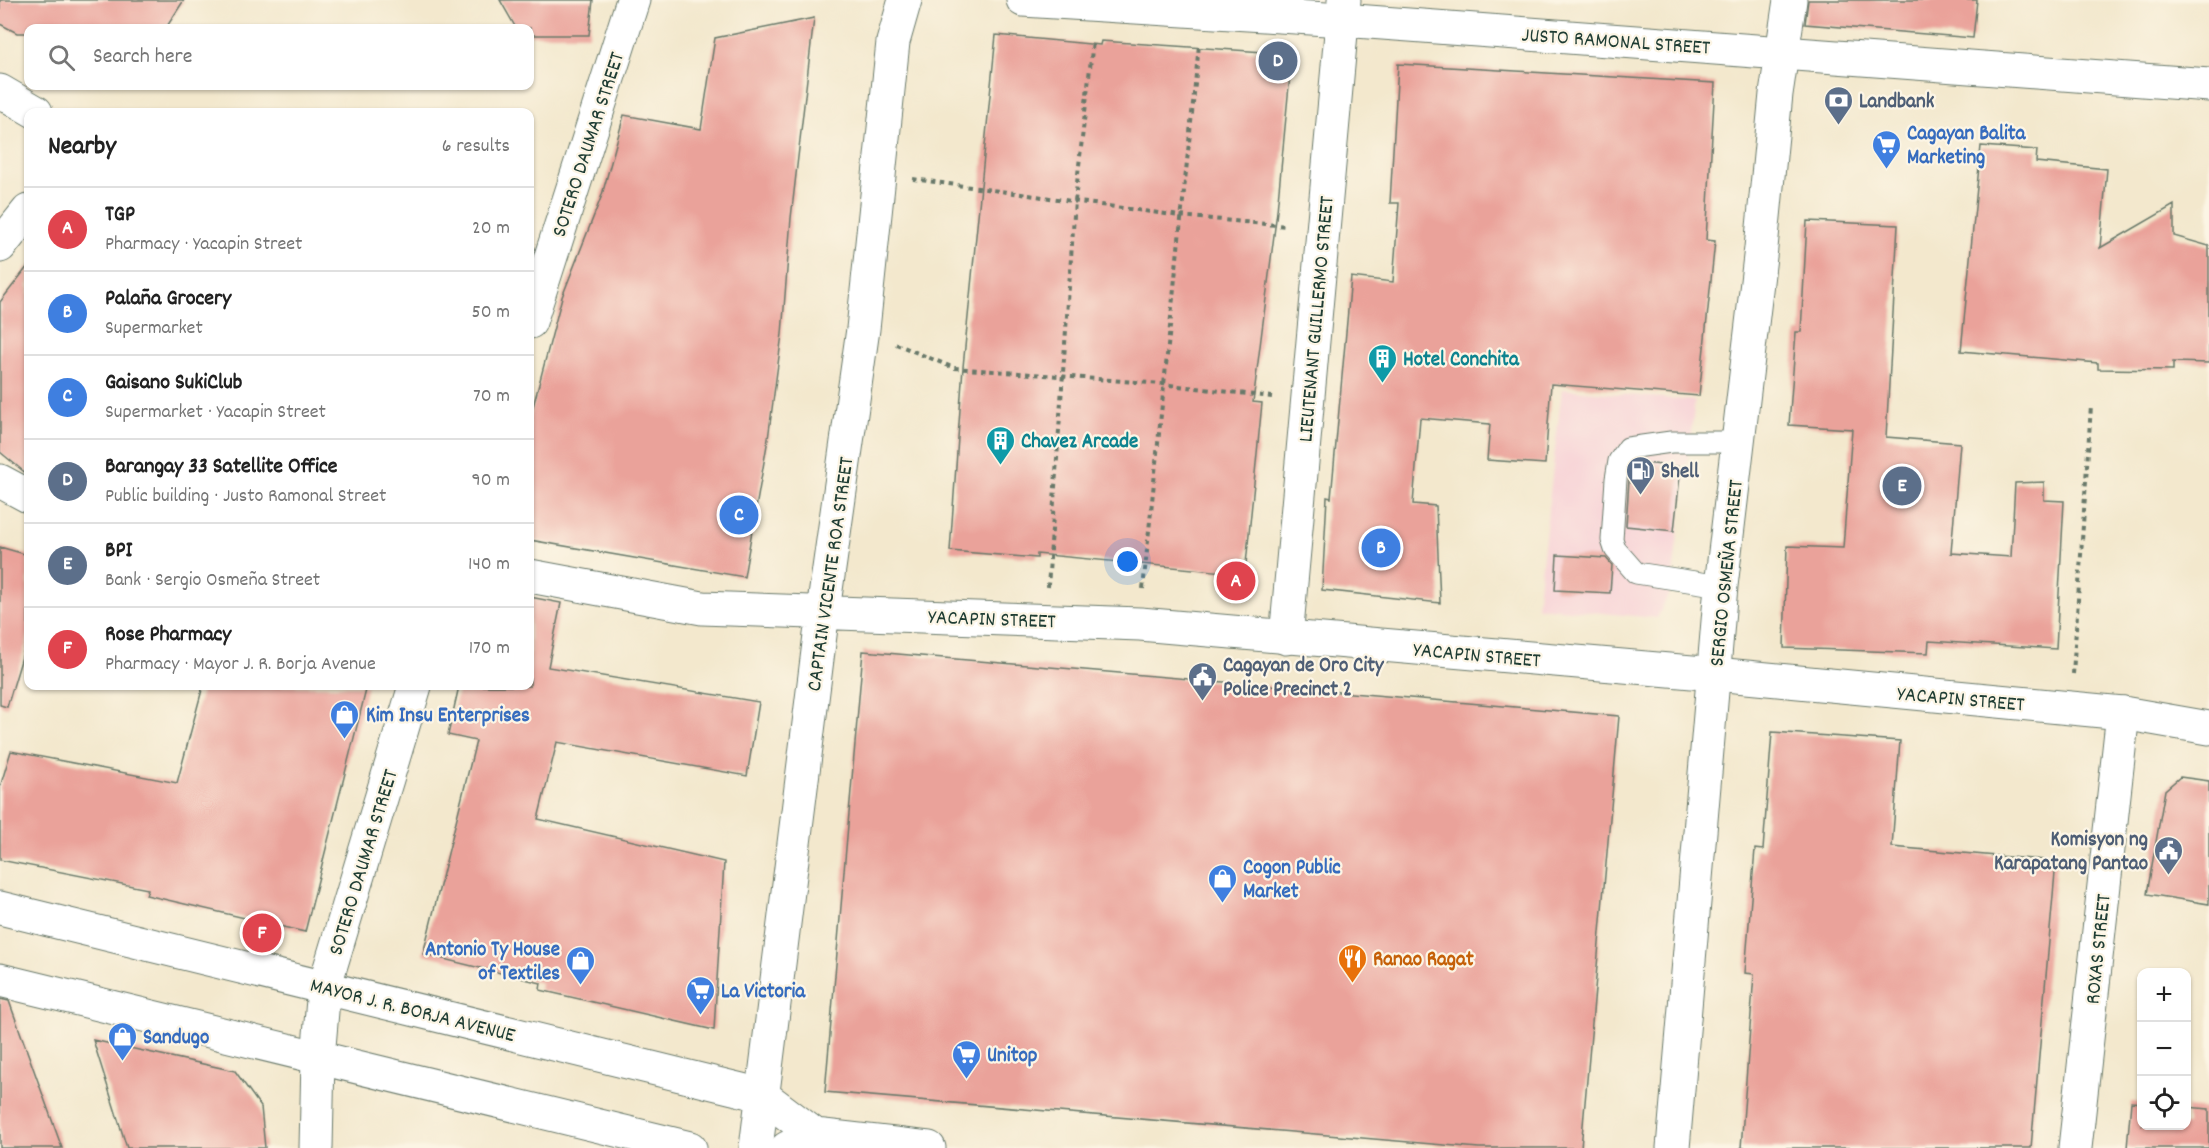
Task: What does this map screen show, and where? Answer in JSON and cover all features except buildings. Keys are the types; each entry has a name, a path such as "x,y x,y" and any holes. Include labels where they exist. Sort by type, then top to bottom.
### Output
{"street":[{"name":"SOTERO DAUMAR STREET","path":"534,309 633,0"},
{"name":"CAPTAIN VICENTE ROA STREET","path":"756,1148 823,611 863,329 893,42 905,0"},
{"name":"JUSTO RAMONAL STREET","path":"1023,0 1202,11 1343,10 1782,53 2209,85"},
{"name":"SERGIO OSMEÑA STREET","path":"1672,1148 1721,586 1790,0"},
{"name":"LIEUTENANT GUILLERMO STREET","path":"1286,638 1343,10"},
{"path":"0,91 29,108"},
{"path":"0,246 24,216"},
{"path":"0,481 24,494"},
{"name":"YACAPIN STREET","path":"534,577 702,608 1140,624 1715,674 2123,713 2209,728"},
{"name":"SOTERO DAUMAR STREET","path":"316,1148 318,1058 324,988 414,690"},
{"name":"ROXAS STREET","path":"2075,1148 2123,713"},
{"name":"MAYOR J. R. BORJA AVENUE","path":"0,908 762,1095 801,1142 929,1148"},
{"path":"0,980 690,1148"}],"lane":[{"path":"1721,586 1636,573 1620,557 1612,540 1616,479 1619,461 1628,448 1671,442 1739,442"}],"path":[{"path":"1046,620 1075,201 1097,4"},
{"path":"1140,624 1162,384 1202,11"},
{"path":"880,175 1179,216 1324,230"},
{"path":"863,329 954,369 1162,384 1307,401"},
{"path":"2070,708 2091,406"}],"shaded area":[{"path":"1562,389 1695,401 1671,590 1657,618 1537,607"}],"place":[{"name":"Barangay 33 Satellite Office","path":"1278,61"},
{"name":"Landbank","path":"1838,126"},
{"name":"Cagayan Balita Marketing","path":"1886,170"},
{"name":"Hotel Conchita","path":"1382,384"},
{"name":"Chavez Arcade","path":"1000,466"},
{"name":"BPI","path":"1902,486"},
{"name":"Shell","path":"1640,496"},
{"name":"Gaisano SukiClub","path":"739,515"},
{"name":"Palaña Grocery","path":"1381,548"},
{"name":"TGP","path":"1236,581"},
{"name":"Cagayan de Oro City Police Precinct 2","path":"1202,702"},
{"name":"Kim Insu Enterprises","path":"345,740"},
{"name":"Komisyon ng Karapatang Pantao","path":"2169,876"},
{"name":"Cogon Public Market","path":"1222,904"},
{"name":"Rose Pharmacy","path":"262,933"},
{"name":"Ranao Ragat","path":"1352,984"},
{"name":"Antonio Ty House of Textiles","path":"581,986"},
{"name":"La Victoria","path":"700,1016"},
{"name":"Sandugo","path":"122,1062"},
{"name":"Unitop","path":"966,1080"}]}
